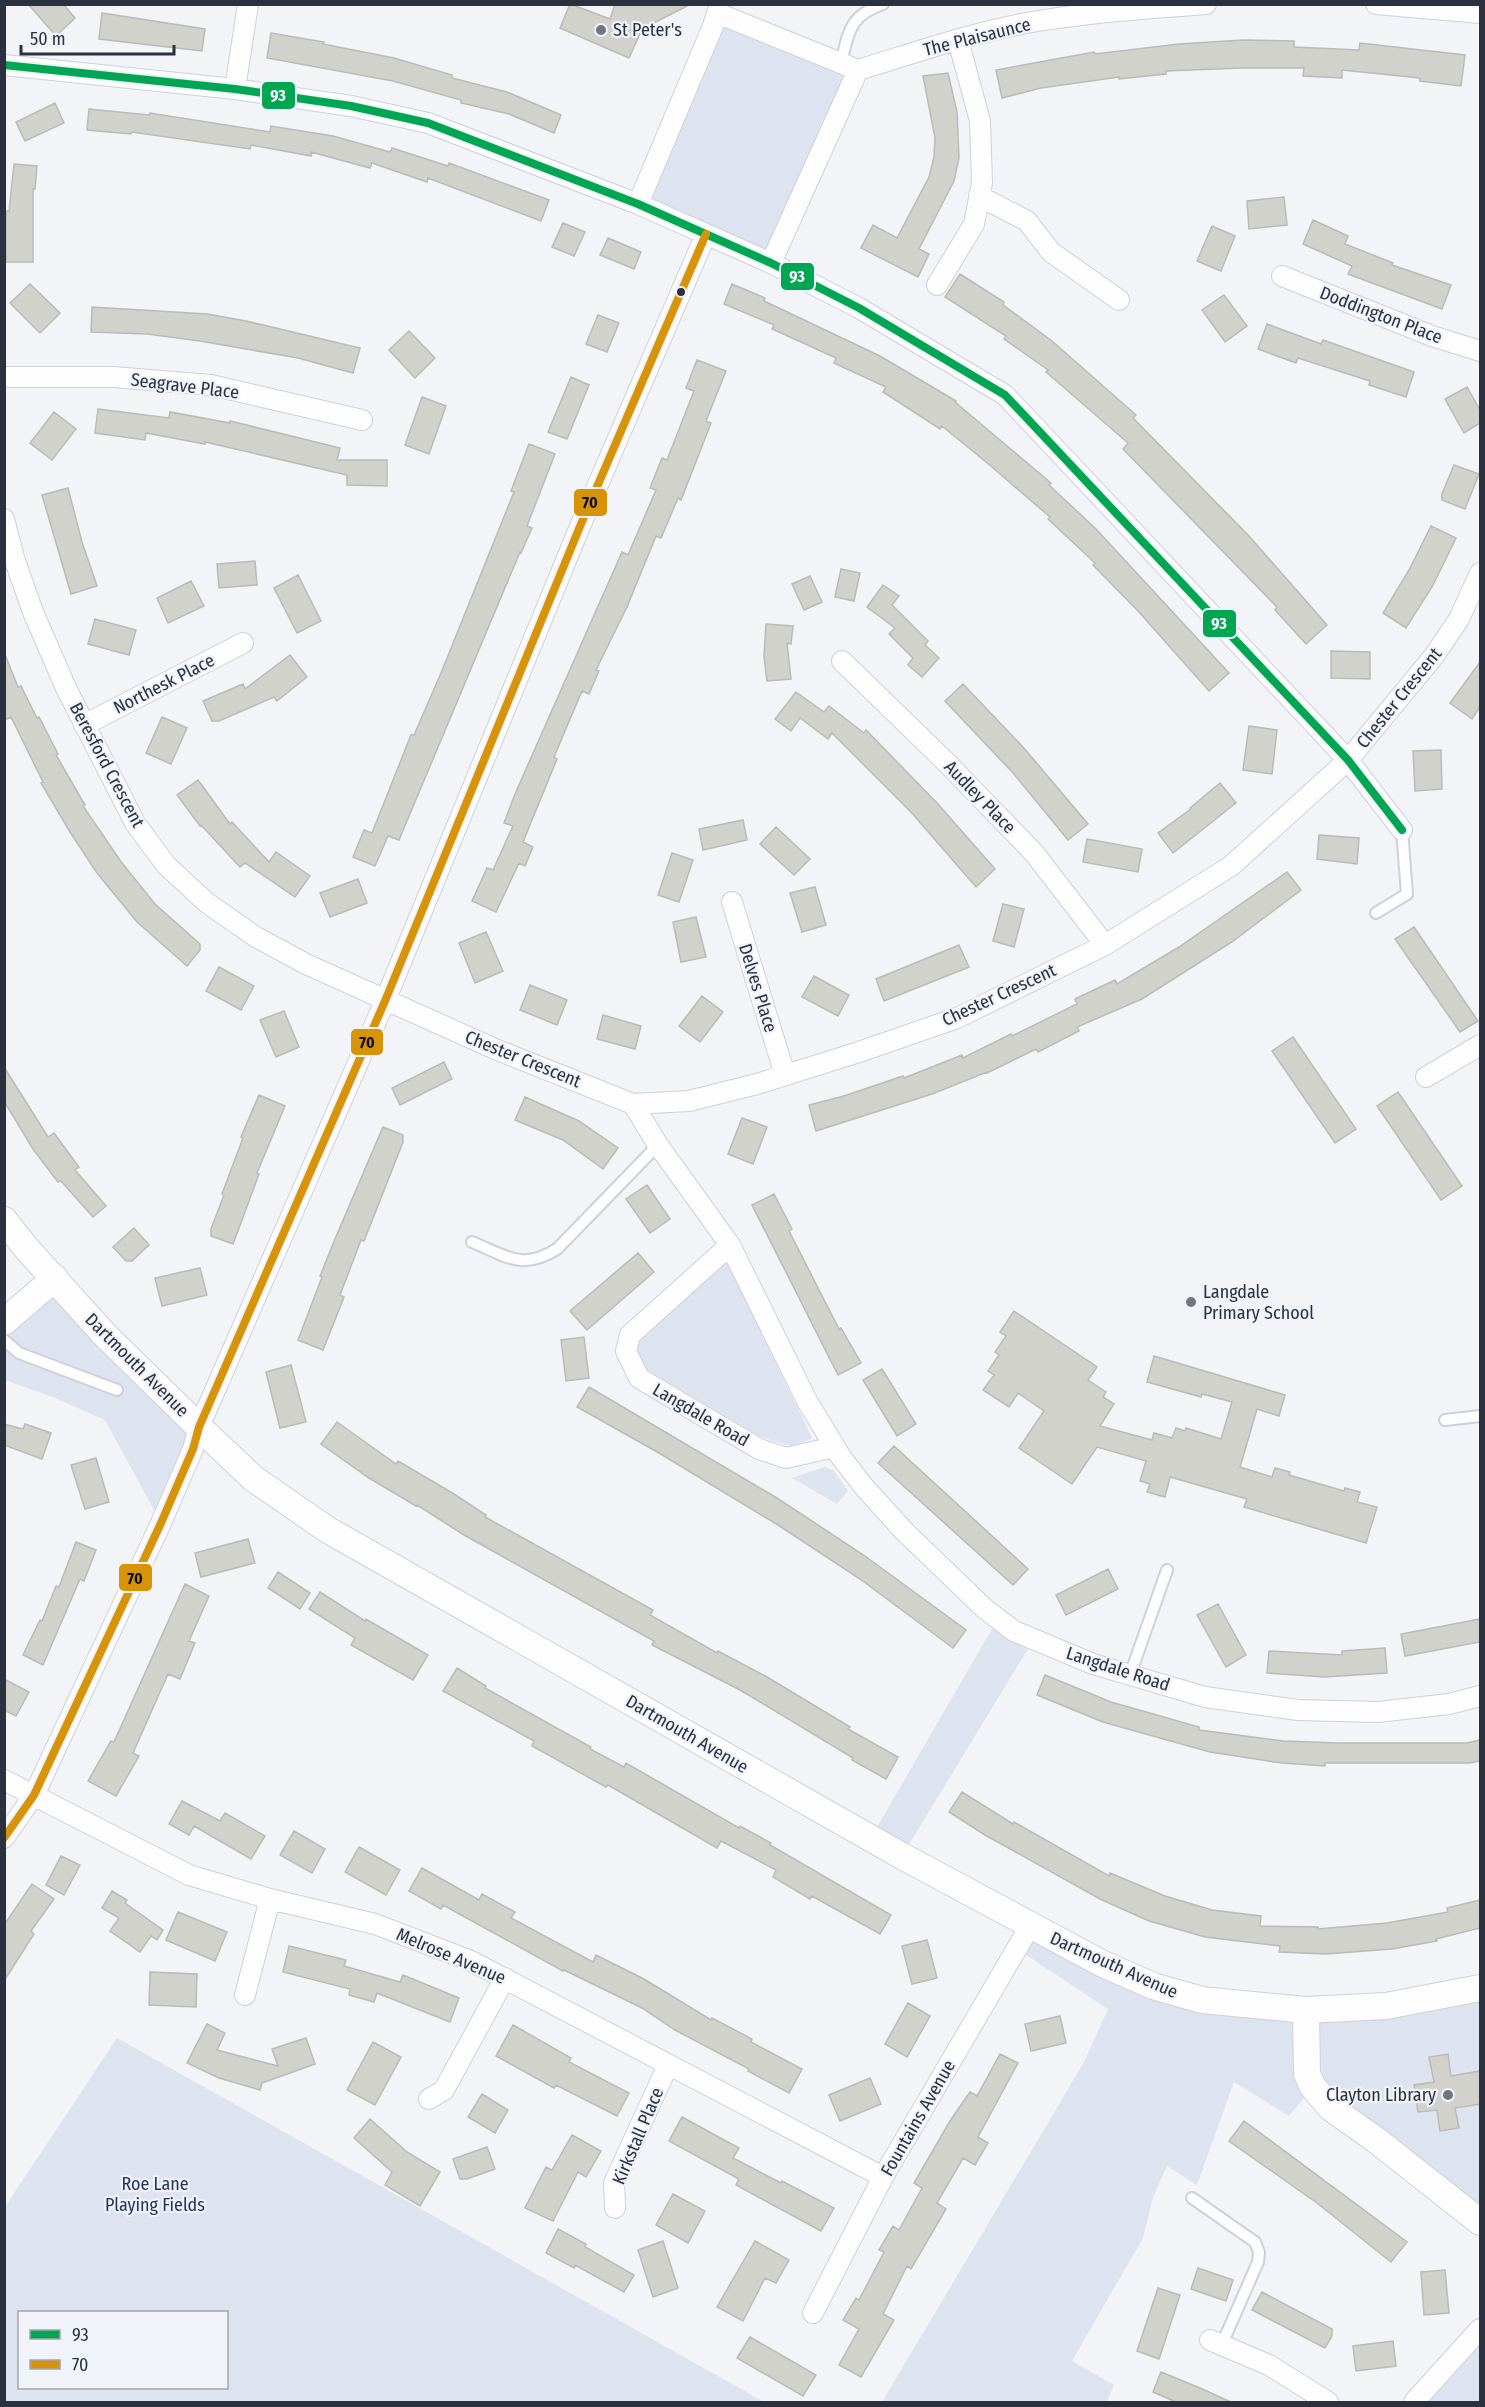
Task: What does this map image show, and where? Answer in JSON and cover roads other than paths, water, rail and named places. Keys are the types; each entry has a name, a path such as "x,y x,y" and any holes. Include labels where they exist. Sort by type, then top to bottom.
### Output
{"street":[{"path":"235,89 248,4"},
{"name":"The Plaisaunce","path":"849,67 1037,21 1157,7 1206,4"},
{"path":"1376,4 1480,13"},
{"path":"638,204 713,26 715,8 849,67 771,263"},
{"path":"936,285 974,224 982,183 980,121 958,40"},
{"path":"4,65 235,89 351,106 428,123 638,204 771,263 859,308 1005,395 1348,760 1402,830"},
{"path":"979,196 1027,221 1051,252 1119,300"},
{"path":"4,1838 34,1795 161,1523 193,1449 199,1427 385,1001 581,524 706,234"},
{"name":"Doddington Place","path":"1282,276 1432,336 1480,351"},
{"name":"Seagrave Place","path":"4,377 113,377 211,385 362,420"},
{"name":"Beresford Crescent","path":"4,519 14,558 55,665 135,824 166,865 207,903 266,942 385,1001"},
{"name":"Chester Crescent","path":"385,1001 495,1049 633,1104 689,1101 785,1075 957,1018 1105,945 1231,866 1348,760 1434,656 1459,619 1480,573"},
{"name":"Northesk Place","path":"84,725 243,643"},
{"name":"Audley Place","path":"842,661 948,764 1034,853 1105,945"},
{"name":"Delves Place","path":"732,902 785,1075"},
{"path":"1426,1077 1480,1045"},
{"name":"Langdale Road","path":"633,1104 658,1145 730,1245 807,1401 834,1447 864,1488 904,1531 985,1609 1014,1631 1093,1664 1205,1697 1299,1710 1378,1712 1449,1704 1480,1696"},
{"name":"Dartmouth Avenue","path":"4,1220 27,1249 106,1336 199,1427 254,1479 328,1530 902,1856 1101,1963 1182,1996 1255,2007 1306,2010 1386,2006 1480,1988"},
{"name":"Langdale Road","path":"730,1245 630,1335 626,1351 639,1378 759,1449 786,1458 834,1447"},
{"path":"4,1323 55,1278"},
{"name":"Melrose Avenue","path":"4,1780 189,1875 270,1899 375,1924 471,1961 884,2177"},
{"path":"245,1995 270,1899"},
{"name":"Fountains Avenue","path":"813,2313 884,2177 1030,1926"},
{"path":"429,2099 444,2090 505,1978"},
{"path":"1306,2010 1307,2074 1313,2087 1331,2108 1376,2140 1480,2222"},
{"name":"Kirkstall Place","path":"615,2208 615,2183 668,2065"},
{"path":"1414,2403 1480,2329"},
{"path":"1216,2342 1269,2365 1328,2403"}],"lane":[{"path":"849,67 850,27 858,16 883,4"},
{"path":"1376,913 1407,894 1402,830"},
{"path":"472,1242 520,1262 543,1258 557,1249 658,1145"},
{"path":"4,1340 19,1353 117,1390"},
{"path":"1445,1420 1480,1416"},
{"path":"1130,1675 1167,1570"},
{"path":"1192,2198 1255,2242 1259,2252 1258,2262 1216,2342"}],"place":[{"name":"St Peter's","path":"601,30"},
{"name":"Langdale Primary School","path":"1191,1302"},
{"name":"Clayton Library","path":"1448,2095"}],"park label":[{"name":"Roe Lane Playing Fields","path":"155,2194"}]}
